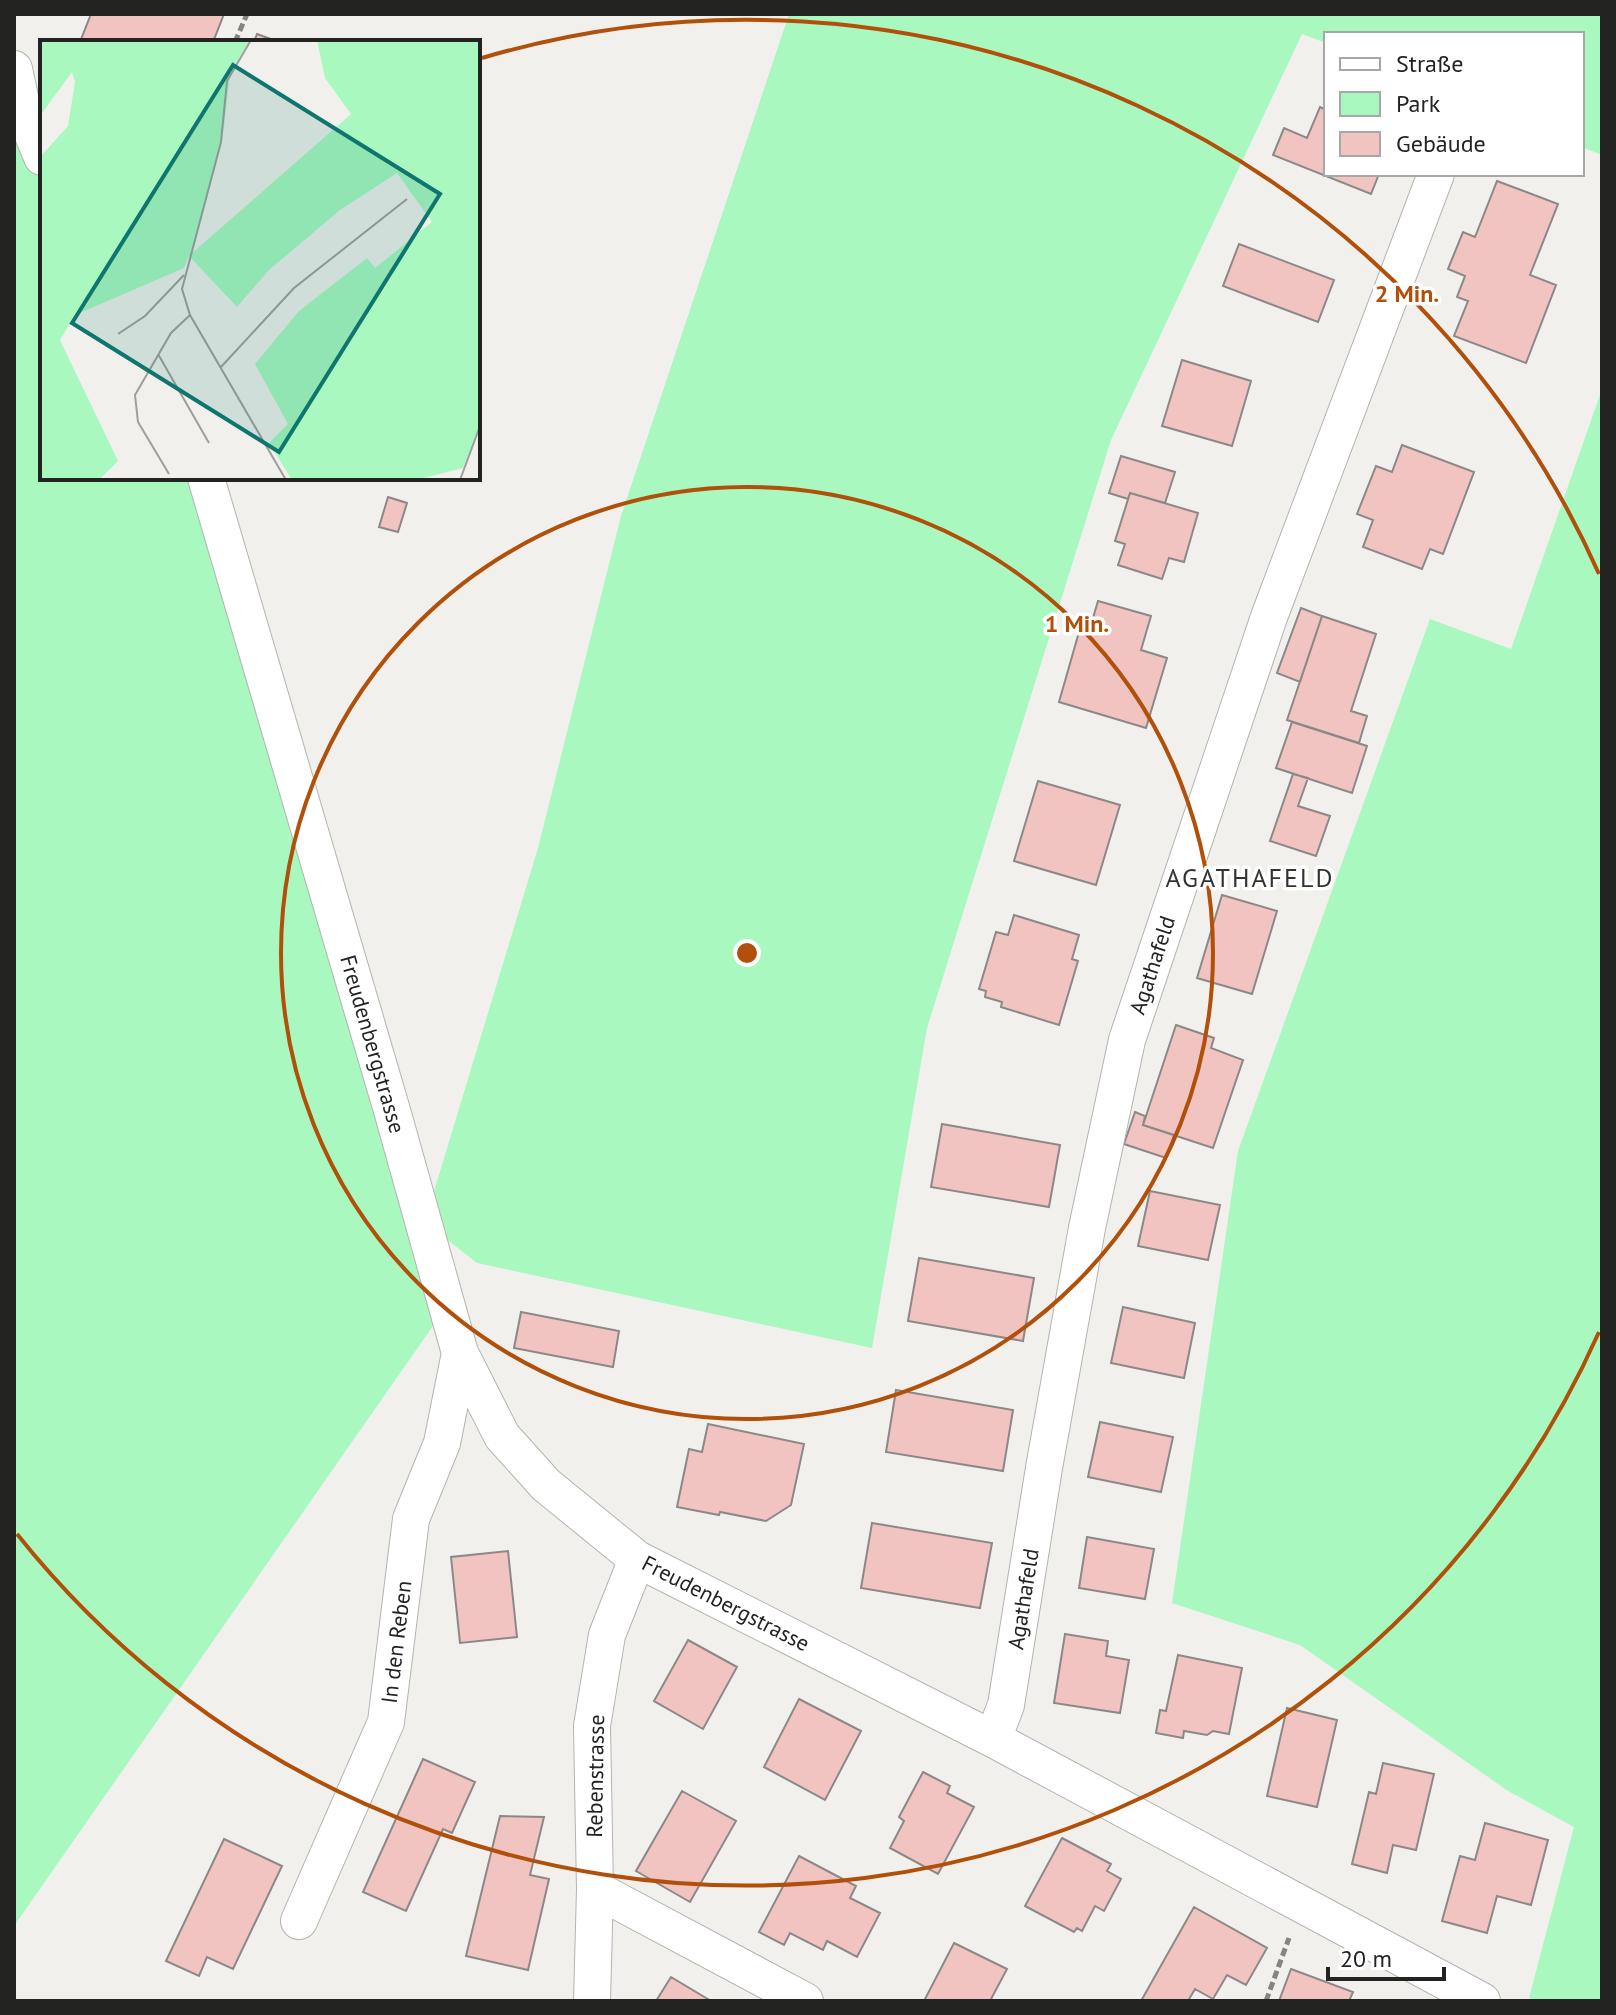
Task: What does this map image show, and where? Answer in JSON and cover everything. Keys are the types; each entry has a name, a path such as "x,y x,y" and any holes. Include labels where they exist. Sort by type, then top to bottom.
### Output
{"street":[{"path":"14,69 23,111 40,152"},
{"name":"Agathafeld","path":"993,1739 1006,1705 1084,1243 1127,1040 1269,617 1435,176"},
{"name":"Freudenbergstrasse","path":"207,480 409,1168 460,1353 502,1436 546,1485 637,1559 993,1739 1482,2001"},
{"name":"In den Reben","path":"299,1921 386,1722 411,1519 442,1443 460,1353"},
{"name":"Rebenstrasse","path":"592,2001 595,1889 592,1726 607,1635 637,1559"},
{"path":"595,1889 805,2001"}],"path":[{"path":"236,40 247,14"},
{"path":"1266,2001 1302,1904"}],"green space":[{"path":"789,14 1602,14 1602,155 1584,148 1584,32 1324,32 1324,42 1302,34 1111,440 927,1028 872,1348 477,1263 426,1223 442,1313 14,1926 14,60 40,123 40,480 200,480 425,1221 538,848 621,516"},
{"path":"1602,389 1602,2001 1536,2001 1529,1998 1574,1827 1508,1791 1300,1645 1172,1603 1238,1151 1430,619 1511,649"}],"building":[{"path":"91,14 224,14 214,40 81,40"},
{"path":"257,34 274,40 255,40"},
{"path":"1320,107 1324,109 1324,175 1273,155 1284,128 1307,138"},
{"path":"1326,176 1378,176 1371,194"},
{"path":"1497,181 1558,204 1530,275 1556,285 1526,363 1454,336 1468,301 1457,297 1465,276 1448,269 1463,232 1475,237"},
{"path":"1239,244 1334,280 1318,322 1223,286"},
{"path":"1182,360 1251,381 1232,446 1162,426"},
{"path":"1402,445 1474,472 1443,554 1430,549 1422,569 1363,547 1373,520 1357,514 1376,466 1392,472"},
{"path":"1121,456 1175,472 1165,503 1130,493 1128,499 1109,493"},
{"path":"1130,493 1198,513 1184,562 1169,558 1162,579 1118,565 1125,544 1115,541"},
{"path":"388,497 407,503 398,532 379,527"},
{"path":"1098,601 1151,616 1141,650 1167,658 1146,728 1059,702 1079,632 1088,635"},
{"path":"1301,608 1322,616 1300,682 1277,673"},
{"path":"1322,616 1376,634 1351,711 1367,716 1359,743 1287,720"},
{"path":"1292,722 1367,746 1352,793 1276,768"},
{"path":"1293,774 1308,778 1298,806 1330,816 1316,856 1270,841"},
{"path":"1038,781 1120,805 1096,885 1014,861"},
{"path":"1222,895 1277,911 1252,994 1197,978"},
{"path":"1014,915 1079,935 1072,959 1078,961 1059,1025 1001,1007 1002,1002 985,997 986,991 979,989 996,932 1008,935"},
{"path":"1176,1025 1214,1038 1211,1048 1243,1060 1213,1148 1143,1125"},
{"path":"1135,1112 1145,1116 1143,1125 1174,1135 1166,1158 1124,1144"},
{"path":"942,1124 1060,1145 1049,1207 931,1187"},
{"path":"1150,1191 1220,1205 1208,1260 1138,1246"},
{"path":"919,1258 1034,1278 1023,1341 908,1321"},
{"path":"1123,1307 1195,1323 1184,1378 1111,1363"},
{"path":"521,1312 619,1331 613,1367 514,1348"},
{"path":"896,1390 1013,1410 1003,1471 886,1452"},
{"path":"1100,1422 1173,1437 1161,1492 1088,1477"},
{"path":"708,1424 804,1444 791,1505 766,1521 677,1507 689,1449 702,1452"},
{"path":"872,1523 992,1543 980,1608 861,1588"},
{"path":"1087,1537 1154,1549 1145,1599 1079,1588"},
{"path":"508,1551 517,1637 460,1643 451,1557"},
{"path":"1065,1634 1108,1641 1106,1656 1129,1660 1120,1713 1054,1703"},
{"path":"688,1640 737,1667 703,1729 654,1701"},
{"path":"1178,1655 1242,1668 1229,1734 1213,1731 1207,1735 1184,1731 1183,1738 1156,1733 1160,1710 1166,1711"},
{"path":"799,1699 861,1731 825,1800 764,1767"},
{"path":"1287,1708 1337,1720 1317,1807 1267,1796"},
{"path":"423,1759 475,1782 452,1833 443,1829 406,1911 363,1892"},
{"path":"1383,1763 1434,1774 1416,1850 1393,1845 1387,1873 1352,1864 1369,1792 1376,1794"},
{"path":"923,1772 950,1786 947,1793 974,1807 938,1874 890,1848 904,1821 899,1817"},
{"path":"682,1791 736,1821 690,1902 636,1871"},
{"path":"500,1816 544,1817 530,1875 549,1879 528,1970 466,1956"},
{"path":"1485,1823 1548,1840 1531,1905 1497,1896 1487,1933 1442,1921 1460,1856 1475,1860"},
{"path":"1062,1838 1111,1864 1107,1871 1121,1879 1104,1911 1095,1906 1082,1931 1077,1928 1074,1932 1025,1906"},
{"path":"224,1839 282,1866 233,1969 207,1957 199,1976 166,1961"},
{"path":"799,1856 856,1886 850,1898 880,1913 857,1957 827,1941 823,1950 790,1933 784,1945 759,1932"},
{"path":"1194,1907 1267,1948 1246,1985 1227,1975 1213,1999 1195,1989 1188,2001 1141,2001"},
{"path":"954,1943 1007,1969 990,2001 924,2001"},
{"path":"1291,1969 1353,1992 1349,2001 1279,2001"},
{"path":"671,1977 711,2001 656,2001"}],"district":[{"name":"AGATHAFELD","path":"1250,878"}]}
